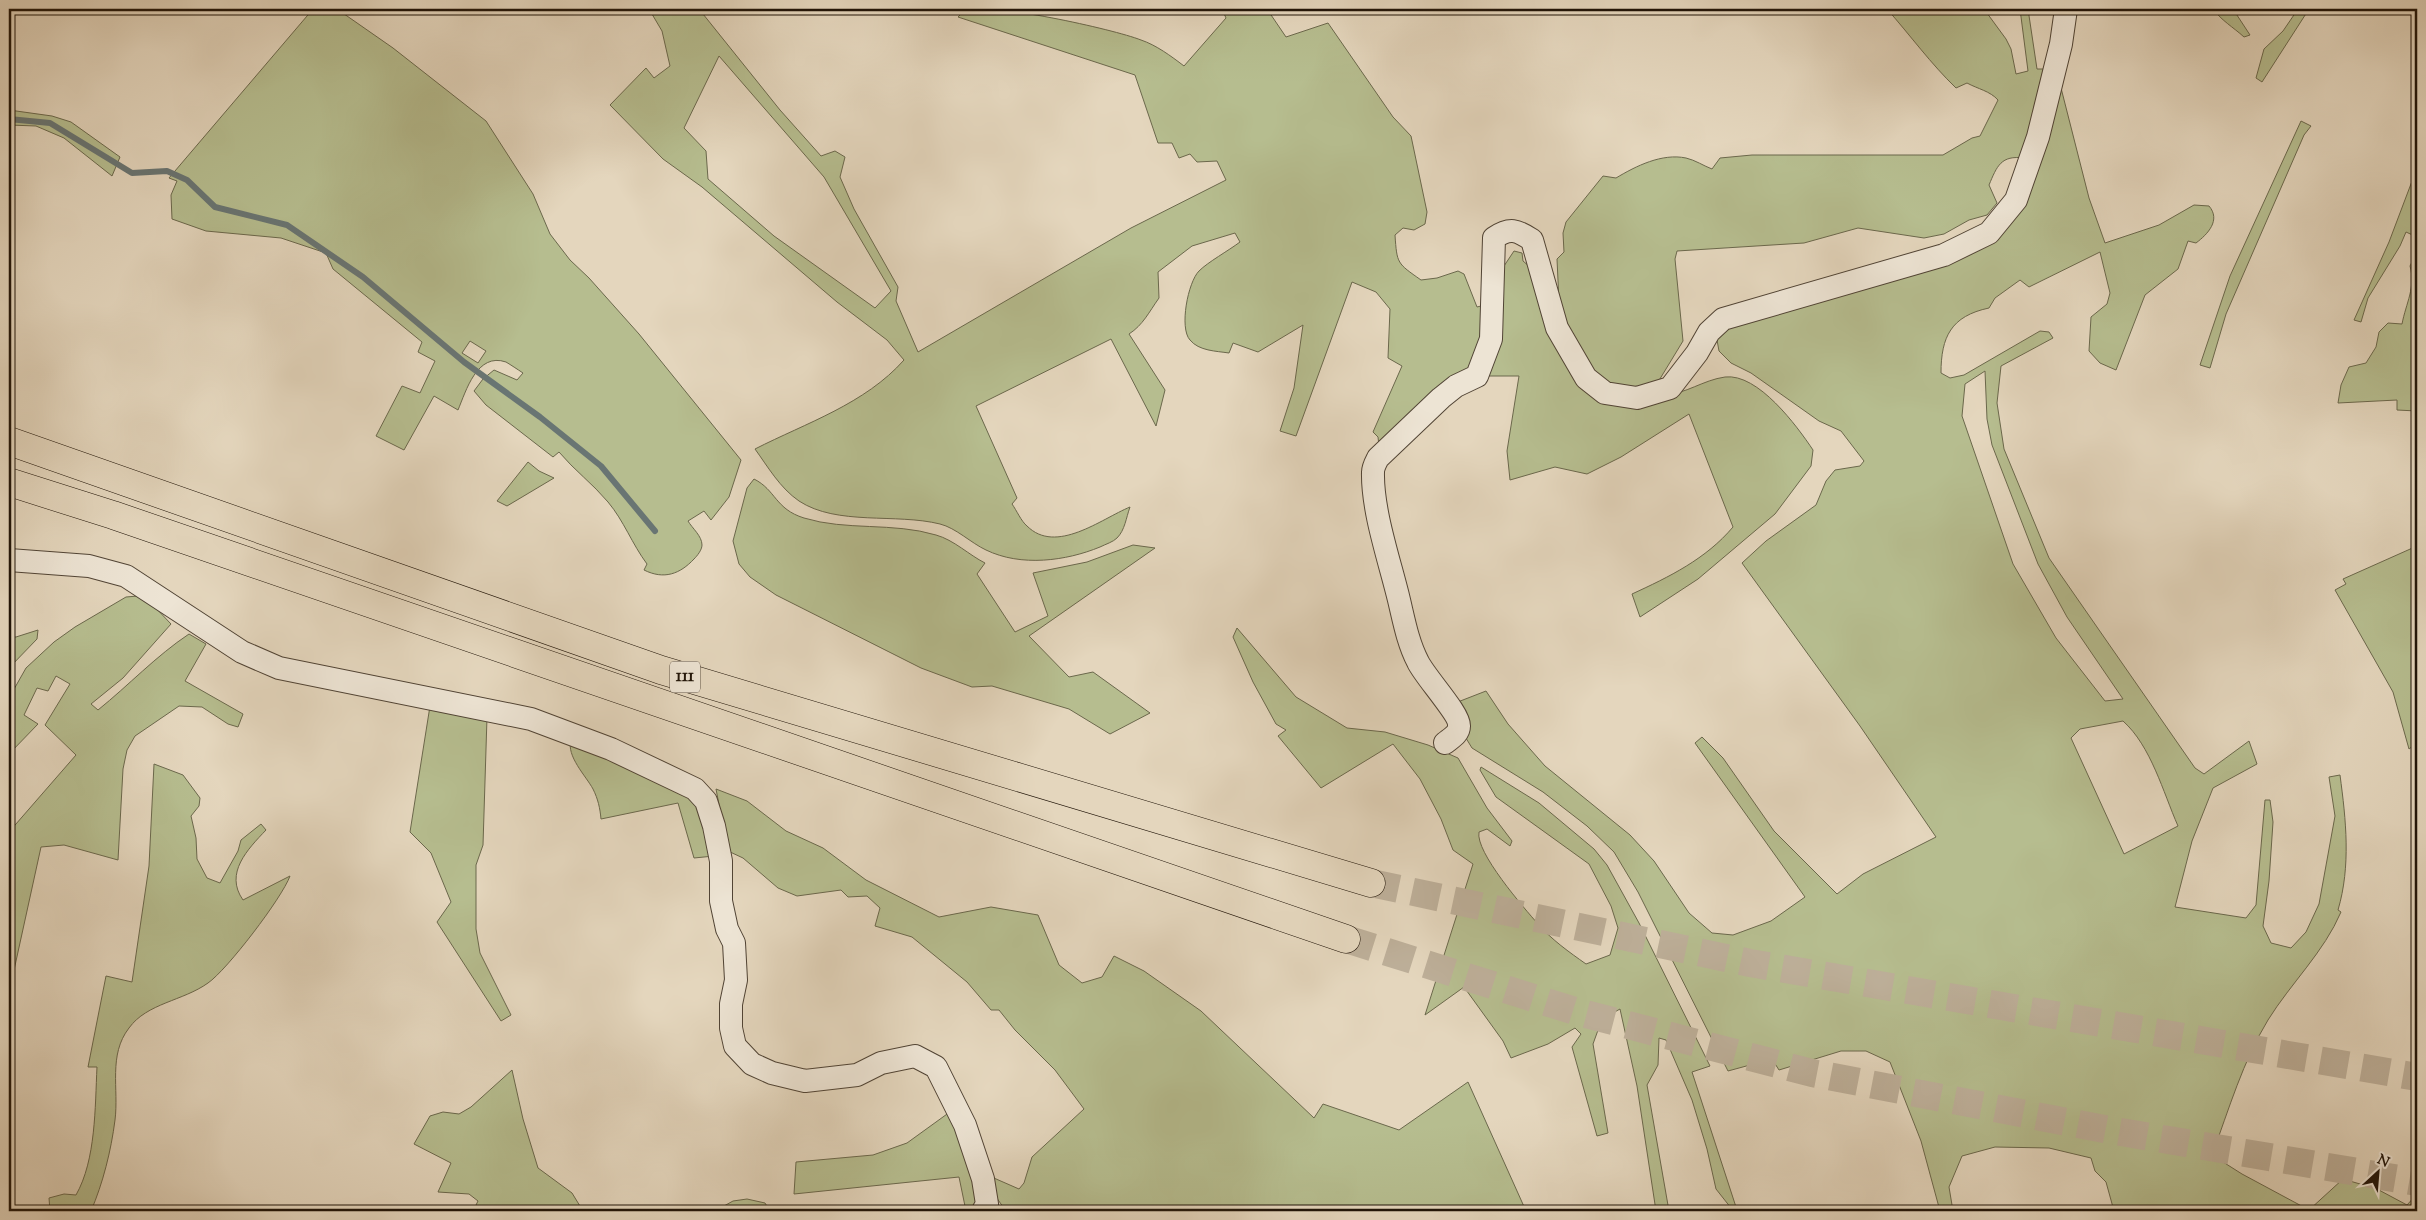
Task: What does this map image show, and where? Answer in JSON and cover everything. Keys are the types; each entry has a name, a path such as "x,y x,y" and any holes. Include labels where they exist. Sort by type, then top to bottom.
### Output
{"highway":[{"name":"111","path":"9,442 661,670 1372,883"},
{"name":"111","path":"9,482 113,515 1346,939"}],"street":[{"path":"1445,742 1455,735 1459,726 1456,713 1431,684 1418,662 1408,637 1377,506 1373,471 1378,458 1440,398 1456,386 1477,376 1492,339 1494,238 1504,231 1520,232 1532,240 1557,328 1586,378 1605,393 1637,398 1670,388 1698,353 1709,332 1723,319 1944,255 1989,233 2016,200 2038,137 2061,44 2066,9"},
{"path":"9,560 89,566 126,576 242,652 279,668 531,719 611,749 694,789 706,801 714,826 721,861 722,901 727,929 734,943 736,980 731,1004 731,1028 735,1046 752,1064 772,1072 805,1081 857,1075 882,1063 915,1056 936,1067 965,1125 983,1179 987,1204 983,1211"}],"green space":[{"path":"313,9 337,9 393,48 486,121 533,194 550,234 570,260 589,278 639,334 741,460 729,497 711,520 704,511 688,521 702,542 698,555 689,564 671,574 658,575 644,570 647,564 614,509 602,495 559,452 553,457 486,405 474,391 483,379 494,370 517,380 523,373 506,362 496,360 480,368 469,384 458,410 434,396 404,450 376,436 402,386 420,393 435,361 418,352 422,342 333,269 326,253 281,238 206,231 172,219 171,195 177,181 169,178","holes":["470,341 486,351 478,363 462,353"]},
{"path":"649,9 699,9 780,110 821,156 835,151 845,157 840,177 854,209 898,287 896,301 918,352 1131,228 1226,180 1217,161 1197,162 1190,154 1179,158 1172,143 1158,143 1135,75 958,17 965,10 999,10 1024,13 1126,35 1147,42 1184,66 1226,18 1222,9 1267,9 1286,37 1328,23 1393,117 1411,136 1427,212 1425,224 1414,230 1403,228 1395,235 1398,258 1407,270 1421,280 1437,278 1458,271 1464,274 1477,307 1485,305 1502,269 1514,251 1522,253 1523,261 1538,274 1584,385 1634,393 1664,395 1680,392 1725,377 1738,378 1750,383 1763,392 1787,415 1813,450 1811,466 1775,514 1698,579 1640,617 1632,594 1660,581 1699,558 1733,527 1689,414 1621,457 1587,474 1555,467 1510,480 1507,451 1519,376 1487,376 1379,446 1378,437 1373,432 1402,366 1388,358 1390,309 1376,292 1352,282 1296,436 1280,431 1294,388 1303,325 1258,352 1233,343 1229,353 1208,350 1194,344 1187,334 1185,326 1188,295 1195,277 1208,264 1240,242 1235,233 1192,246 1158,272 1159,298 1142,322 1129,334 1165,390 1156,426 1111,339 976,406 1017,498 1012,504 1027,526 1039,534 1051,537 1065,536 1092,526 1130,507 1122,531 1114,541 1087,552 1058,559 1014,559 986,550 952,529 940,524 905,519 867,518 831,514 814,509 799,501 786,490 755,449 853,401 871,389 904,360 887,340 837,302 702,187 663,159 610,105 646,68 654,78 670,66 662,31","holes":["719,56 824,177 891,291 875,308 774,236 708,179 706,151 684,128"]},
{"path":"1887,9 1984,9 2011,49 2016,74 2028,71 2020,9 2028,9 2037,69 2047,69 2024,158 2010,158 1998,167 1989,185 1997,203 1987,215 1969,220 1944,234 1924,238 1858,228 1804,243 1677,251 1675,259 1683,341 1655,387 1631,395 1583,370 1559,302 1557,259 1564,252 1563,233 1566,222 1603,176 1616,178 1641,165 1668,157 1686,158 1712,169 1720,158 1752,155 1943,155 1972,138 1980,136 1998,100 1988,92 1967,83 1956,88"},
{"path":"2213,9 2233,9 2250,35 2244,37"},
{"path":"2298,9 2309,9 2262,82 2256,78 2264,49 2283,31"},
{"path":"2060,84 2089,198 2105,243 2159,225 2194,205 2209,206 2212,211 2214,216 2209,231 2196,243 2188,241 2178,269 2145,295 2116,370 2100,363 2089,351 2091,317 2107,304 2110,293 2100,252 2029,287 2020,280 1995,298 1989,308 1965,316 1951,330 1946,339 1943,349 1941,373 1950,378 1964,375 2040,331 2049,332 2053,338 2001,366 1997,403 2004,449 2049,558 2195,768 2204,774 2249,741 2257,764 2213,788 2192,841 2175,907 2246,918 2256,905 2265,800 2270,800 2273,822 2269,881 2263,926 2271,943 2291,948 2306,932 2319,904 2335,816 2329,777 2340,775 2346,843 2345,877 2338,910 2341,912 2326,941 2277,1006 2259,1036 2237,1086 2212,1155 2242,1174 2309,1210 2343,1179 2377,1189 2407,1205 2417,1194 2417,1211 2114,1211 2106,1182 2095,1171 2091,1158 2049,1148 1995,1147 1962,1156 1949,1187 1953,1211 1940,1211 1921,1141 1890,1062 1866,1051 1841,1051 1779,1070 1772,1059 1728,1071 1638,892 1614,852 1587,826 1543,792 1472,748 1461,730 1450,705 1486,691 1508,724 1545,766 1630,835 1654,861 1689,913 1712,933 1733,935 1771,921 1805,897 1695,743 1702,737 1723,758 1774,831 1837,894 1863,874 1936,837 1860,726 1742,563 1766,541 1816,505 1826,481 1835,470 1860,466 1864,461 1841,431 1819,421 1751,373 1731,363 1719,351 1715,329 1998,238","holes":["1985,371 1987,419 1992,445 2038,564 2067,617 2123,699 2105,701 2056,638 2013,564 1962,416 1965,384","2123,721 2133,731 2149,756 2178,826 2124,854 2071,738 2080,729"]},
{"path":"9,110 52,116 71,122 120,157 112,176 64,138 36,126 9,125"},
{"path":"2301,121 2311,126 2304,135 2226,314 2210,368 2200,365 2230,276"},
{"path":"2417,168 2417,237 2406,232 2400,246 2368,298 2361,322 2354,320 2389,242"},
{"path":"2417,252 2417,411 2397,410 2397,400 2338,403 2341,385 2349,367 2366,363 2376,347 2379,332 2388,323 2402,324 2412,281 2410,266"},
{"path":"528,462 539,471 554,478 507,506 497,501"},
{"path":"754,479 767,488 787,510 804,518 836,524 920,531 943,537 955,544 985,563 977,574 1015,632 1048,616 1033,573 1087,562 1133,545 1155,548 1029,636 1069,677 1093,672 1150,713 1110,734 1069,709 992,686 972,687 921,668 776,595 750,577 739,564 733,541 747,488"},
{"path":"2417,546 2417,743 2409,749 2393,692 2335,590 2346,584 2343,579"},
{"path":"138,596 153,605 171,624 123,678 91,704 98,710 165,652 189,634 206,644 185,681 243,714 238,727 228,724 202,707 179,706 135,736 127,750 123,769 118,860 64,845 41,847 9,993 9,955 11,944 9,943 9,832 76,755 45,725 70,684 56,676 48,691 37,688 24,715 38,724 9,754 9,698 26,668 54,642 75,627 126,597"},
{"path":"1237,628 1296,697 1347,728 1385,732 1428,745 1458,758 1487,808 1512,841 1510,846 1487,829 1479,832 1480,841 1492,866 1543,930 1586,964 1610,955 1618,928 1611,906 1589,864 1496,797 1480,770 1481,767 1539,803 1594,849 1607,865 1639,923 1710,1066 1692,1072 1736,1207 1731,1208 1716,1189 1707,1149 1692,1100 1666,1040 1659,1038 1658,1065 1647,1085 1669,1211 1656,1211 1637,1086 1620,1009 1602,1019 1593,1044 1608,1133 1597,1136 1572,1047 1581,1034 1575,1028 1548,1044 1511,1058 1503,1041 1464,987 1425,1015 1473,864 1453,850 1441,819 1420,779 1393,744 1321,788 1278,736 1286,730 1276,724 1253,682 1233,637"},
{"path":"38,630 37,639 9,668 9,637 16,637"},
{"path":"430,706 487,717 483,845 476,865 476,929 480,953 511,1015 501,1021 437,922 451,902 431,853 410,832"},
{"path":"571,740 695,798 714,856 694,858 678,803 601,819 595,793 571,753"},
{"path":"154,764 183,775 200,798 199,806 191,816 196,838 197,859 207,878 220,883 238,851 241,840 261,824 266,830 246,853 237,871 238,890 243,900 290,876 266,916 217,976 198,989 145,1013 129,1028 123,1038 116,1061 115,1120 106,1167 91,1211 50,1211 49,1198 64,1194 76,1195 83,1181 91,1150 95,1116 97,1067 88,1067 106,976 132,982 149,866"},
{"path":"716,789 747,801 786,831 823,848 866,880 939,917 991,907 1038,915 1059,965 1082,983 1102,977 1114,956 1144,971 1201,1011 1314,1118 1323,1104 1399,1130 1468,1082 1526,1211 1006,1211 996,1197 987,1175 1019,1189 1024,1183 1032,1157 1084,1109 1055,1070 1015,1030 999,1010 991,1010 967,982 912,937 875,926 880,908 867,896 848,897 841,890 797,896 778,888 743,858 728,851"},
{"path":"512,1070 523,1119 538,1168 572,1193 583,1211 473,1211 478,1201 469,1194 438,1192 451,1163 414,1144 430,1116 443,1112 459,1114 471,1107"},
{"path":"954,1109 974,1160 979,1211 966,1211 959,1177 794,1194 796,1162 873,1155 907,1143"},
{"path":"747,1199 765,1203 770,1211 715,1211 733,1201"}],"waterway":[{"path":"9,119 50,123 132,173 167,171 187,180 215,207 287,225 363,277 464,362 540,417 601,466 655,531"}],"tunnel":[{"path":"1371,883 1750,963 2417,1077"},
{"path":"1346,939 1578,1012 1812,1073 2109,1130 2417,1182"}]}
